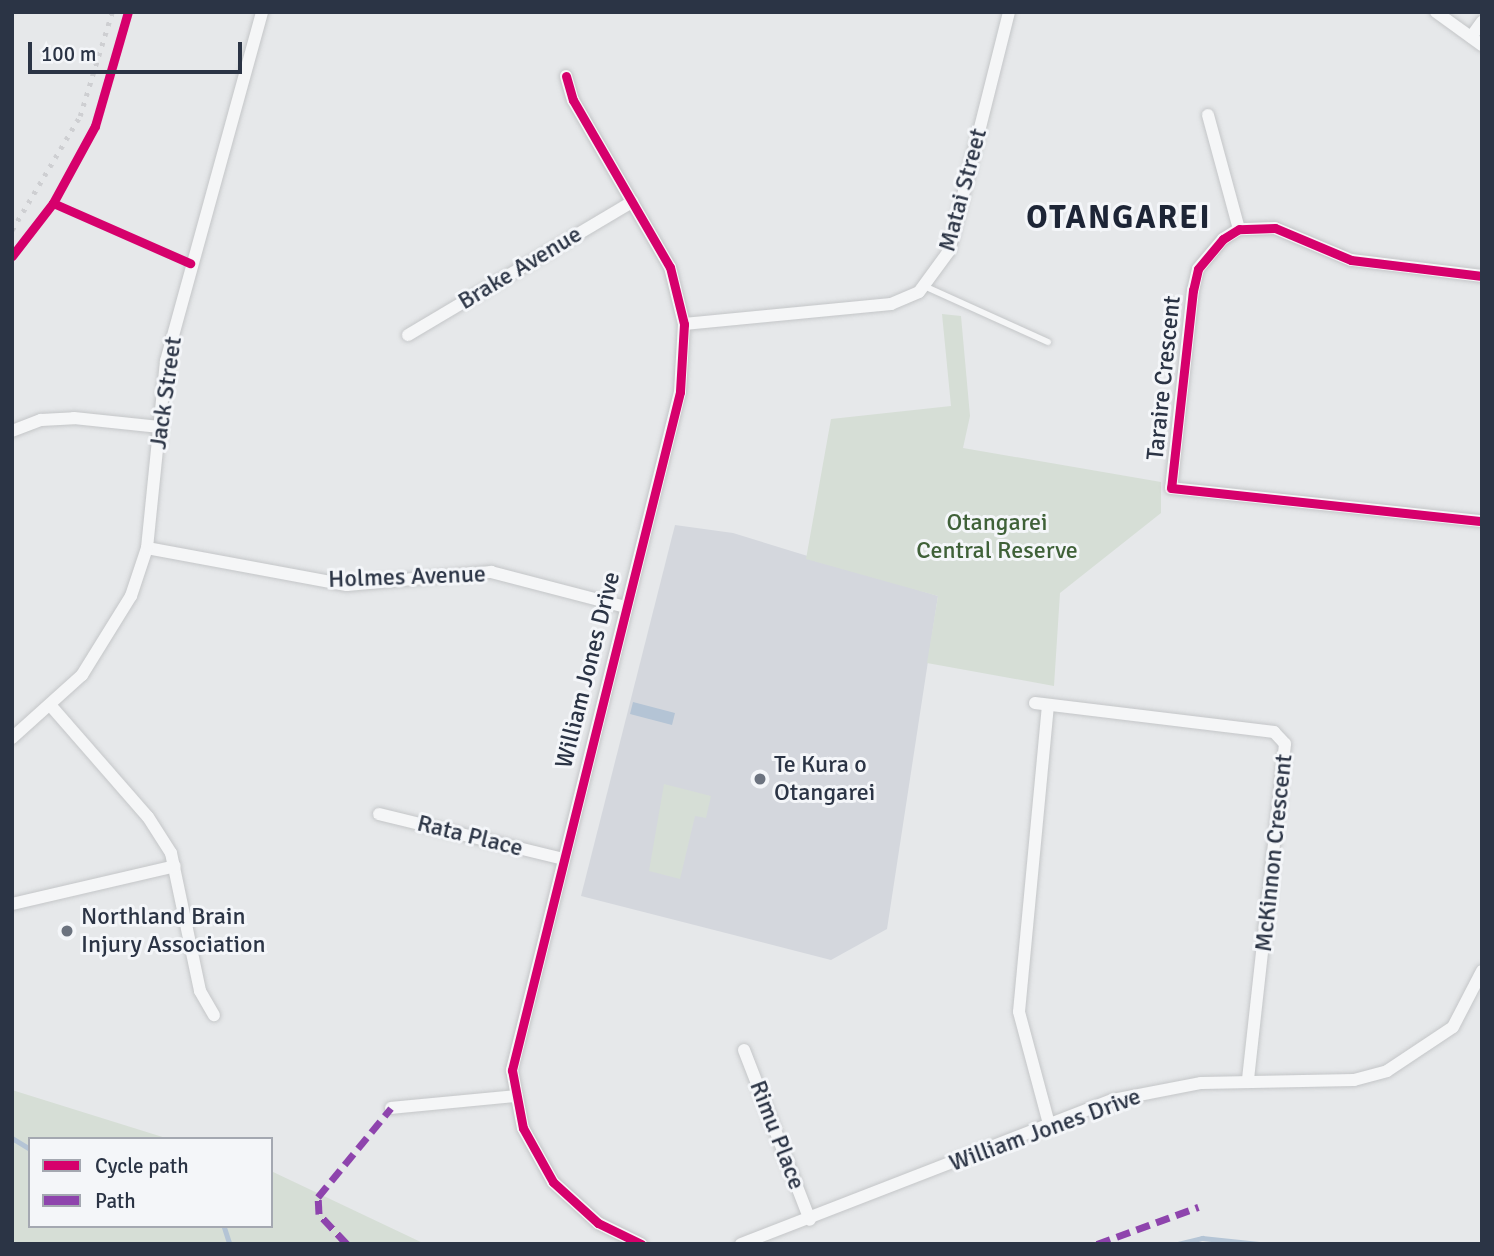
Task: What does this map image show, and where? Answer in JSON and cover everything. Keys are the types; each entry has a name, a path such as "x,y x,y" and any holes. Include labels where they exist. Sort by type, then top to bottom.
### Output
{"street":[{"name":"Jack Street","path":"12,738 51,706 111,637 147,548 166,361 190,263 262,12"},
{"name":"Matai Street","path":"684,324 891,304 924,286 949,251 1009,12"},
{"path":"1436,12 1476,41 1482,22"},
{"name":"William Jones Drive","path":"566,76 573,100 670,267 684,324 680,392 515,1043 516,1096 523,1128 553,1182 598,1223 641,1244"},
{"path":"1208,115 1239,229 1275,228 1351,260 1482,276"},
{"name":"Brake Avenue","path":"408,335 632,202"},
{"name":"Taraire Crescent","path":"1239,229 1198,269 1171,488 1482,521"},
{"path":"12,431 41,420 74,418 160,427"},
{"name":"Holmes Avenue","path":"147,548 347,585 491,572 625,607"},
{"name":"McKinnon Crescent","path":"1049,1124 1019,1012 1042,704 1274,732 1285,744 1248,1080"},
{"path":"51,706 148,817 174,866 200,991 214,1015"},
{"name":"Rata Place","path":"379,814 560,858"},
{"path":"12,904 174,866"},
{"name":"William Jones Drive","path":"741,1244 810,1220 1049,1124 1162,1088 1248,1080 1354,1080 1411,1061 1453,1027 1482,971"},
{"name":"Rimu Place","path":"744,1050 810,1220"},
{"path":"391,1108 516,1096"}],"lane":[{"path":"924,286 1048,342"}],"shaded area":[{"name":"Te Kura o Otangarei","path":"675,525 733,533 938,596 887,929 831,960 581,896"}],"green space":[{"name":"Otangarei Central Reserve","path":"942,314 961,316 970,416 963,448 1161,482 1161,513 1060,593 1054,686 927,663 938,596 806,559 831,419 951,406"},
{"path":"664,784 711,796 706,818 695,816 680,879 649,871"},
{"path":"12,1090 163,1137 28,1137 28,1228 273,1228 273,1172 425,1244 12,1244"}],"water":[{"path":"633,702 675,713 672,725 630,714"}],"waterway":[{"path":"12,1138 28,1148"},
{"path":"225,1228 230,1244"},
{"path":"1178,1244 1202,1238 1259,1244"}],"railway":[{"path":"12,230 80,116 112,12"}],"marked path":[{"path":"347,1244 319,1214 318,1197 391,1108"},
{"path":"1097,1244 1198,1207"}],"cycle path":[{"path":"12,256 53,203 95,126 128,12"},
{"path":"566,76 573,100 670,267 684,324 680,392 512,1070 523,1128 553,1182 598,1223 641,1244"},
{"path":"53,203 190,263"},
{"path":"1482,276 1351,260 1275,228 1239,229 1223,239 1198,269 1193,290 1171,488 1482,521"}],"place":[{"name":"Te Kura o Otangarei","path":"760,779"},
{"name":"Northland Brain Injury Association","path":"67,931"}],"district":[{"name":"OTANGAREI","path":"1119,218"}]}
